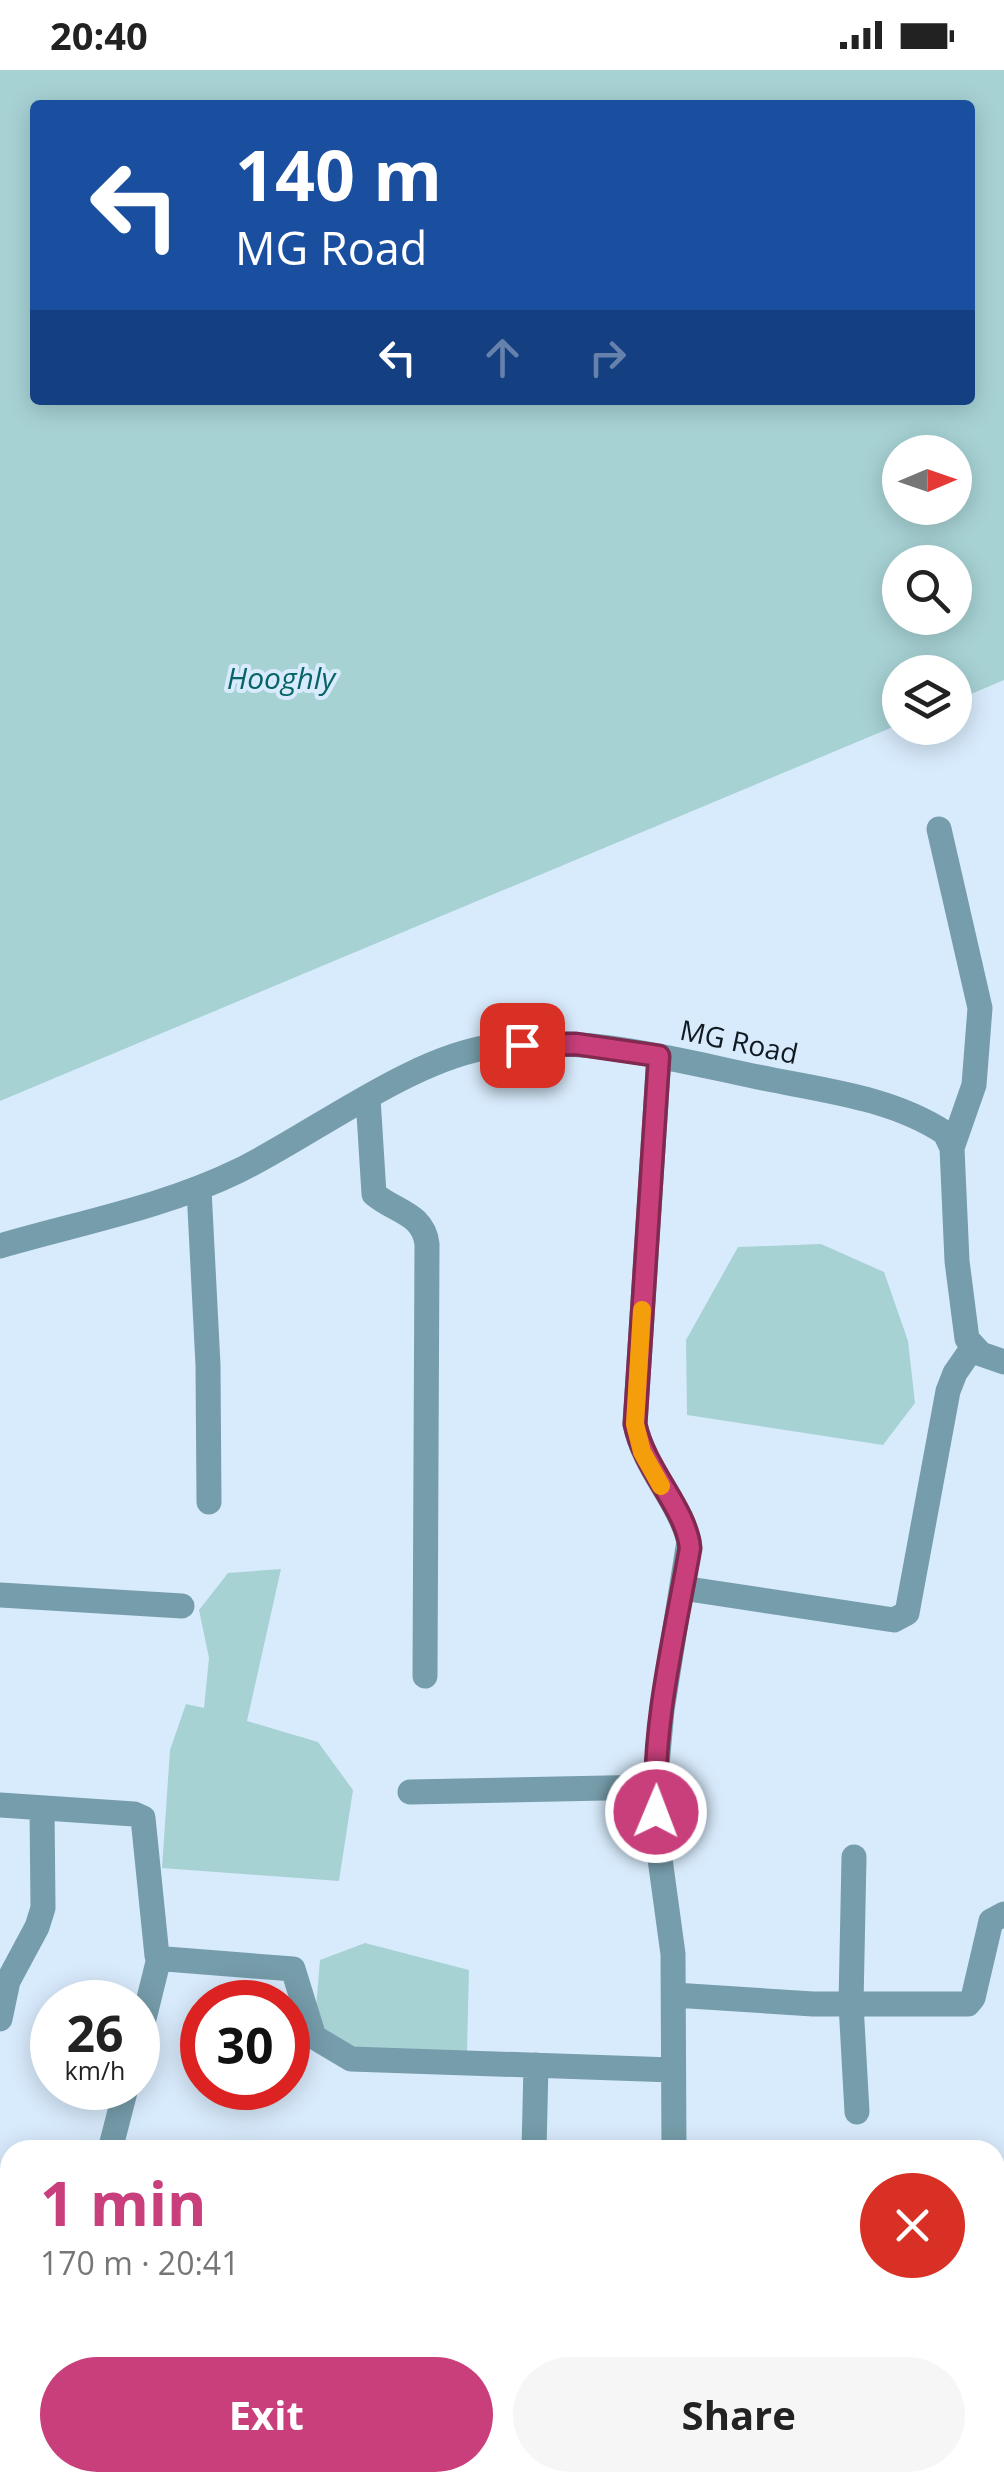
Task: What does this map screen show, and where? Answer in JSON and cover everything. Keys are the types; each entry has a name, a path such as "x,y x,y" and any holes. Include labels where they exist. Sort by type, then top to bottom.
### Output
{"street":[{"path":"939,830 980,1008 974,1085 952,1148 967,1339 991,1360 1004,1362"},
{"name":"MG Road","path":"0,1246 198,1188 442,1062 495,1046 576,1044 659,1056 880,1103 932,1124 945,1133 952,1148"},
{"path":"659,1056 635,1424 648,1464 687,1534 690,1548 662,1710 655,1787 657,1837 672,1938 674,2140"},
{"path":"368,1098 374,1194 419,1222 427,1244 425,1676"},
{"path":"198,1188 208,1364 209,1502"},
{"path":"682,1588 894,1620 907,1613 948,1391 972,1347"},
{"path":"0,1595 182,1606"},
{"path":"410,1792 655,1787"},
{"path":"0,1805 134,1814 143,1818 159,1958 154,1980"},
{"path":"0,2019 8,1981 38,1927 43,1908 42,1808"},
{"path":"854,1856 851,2004 857,2112"},
{"path":"674,1995 851,2004 968,2004 974,1998 992,1921 1004,1914"},
{"path":"159,1958 293,1968 314,2037 351,2060 673,2070"},
{"path":"534,2140 536,2065"},
{"path":"113,2140 120,2110"}],"water":[{"name":"Hooghly","path":"0,70 1004,70 1004,680 972,694 972,655 882,655 882,732 0,1101"},
{"path":"821,1244 884,1272 908,1341 915,1403 883,1445 687,1415 686,1340 738,1247"},
{"path":"281,1569 247,1721 318,1742 353,1790 339,1881 162,1868 170,1750 186,1704 204,1708 209,1658 199,1610 228,1573"},
{"path":"365,1943 469,1970 467,2051 349,2049 325,2034 316,2008 320,1960"}],"slow traffic":[{"path":"642,1310 635,1424 642,1452 661,1486"}],"route":[{"path":"522,1045 576,1044 659,1056 635,1424 642,1452 684,1524 690,1548 662,1710 656,1812"}]}
